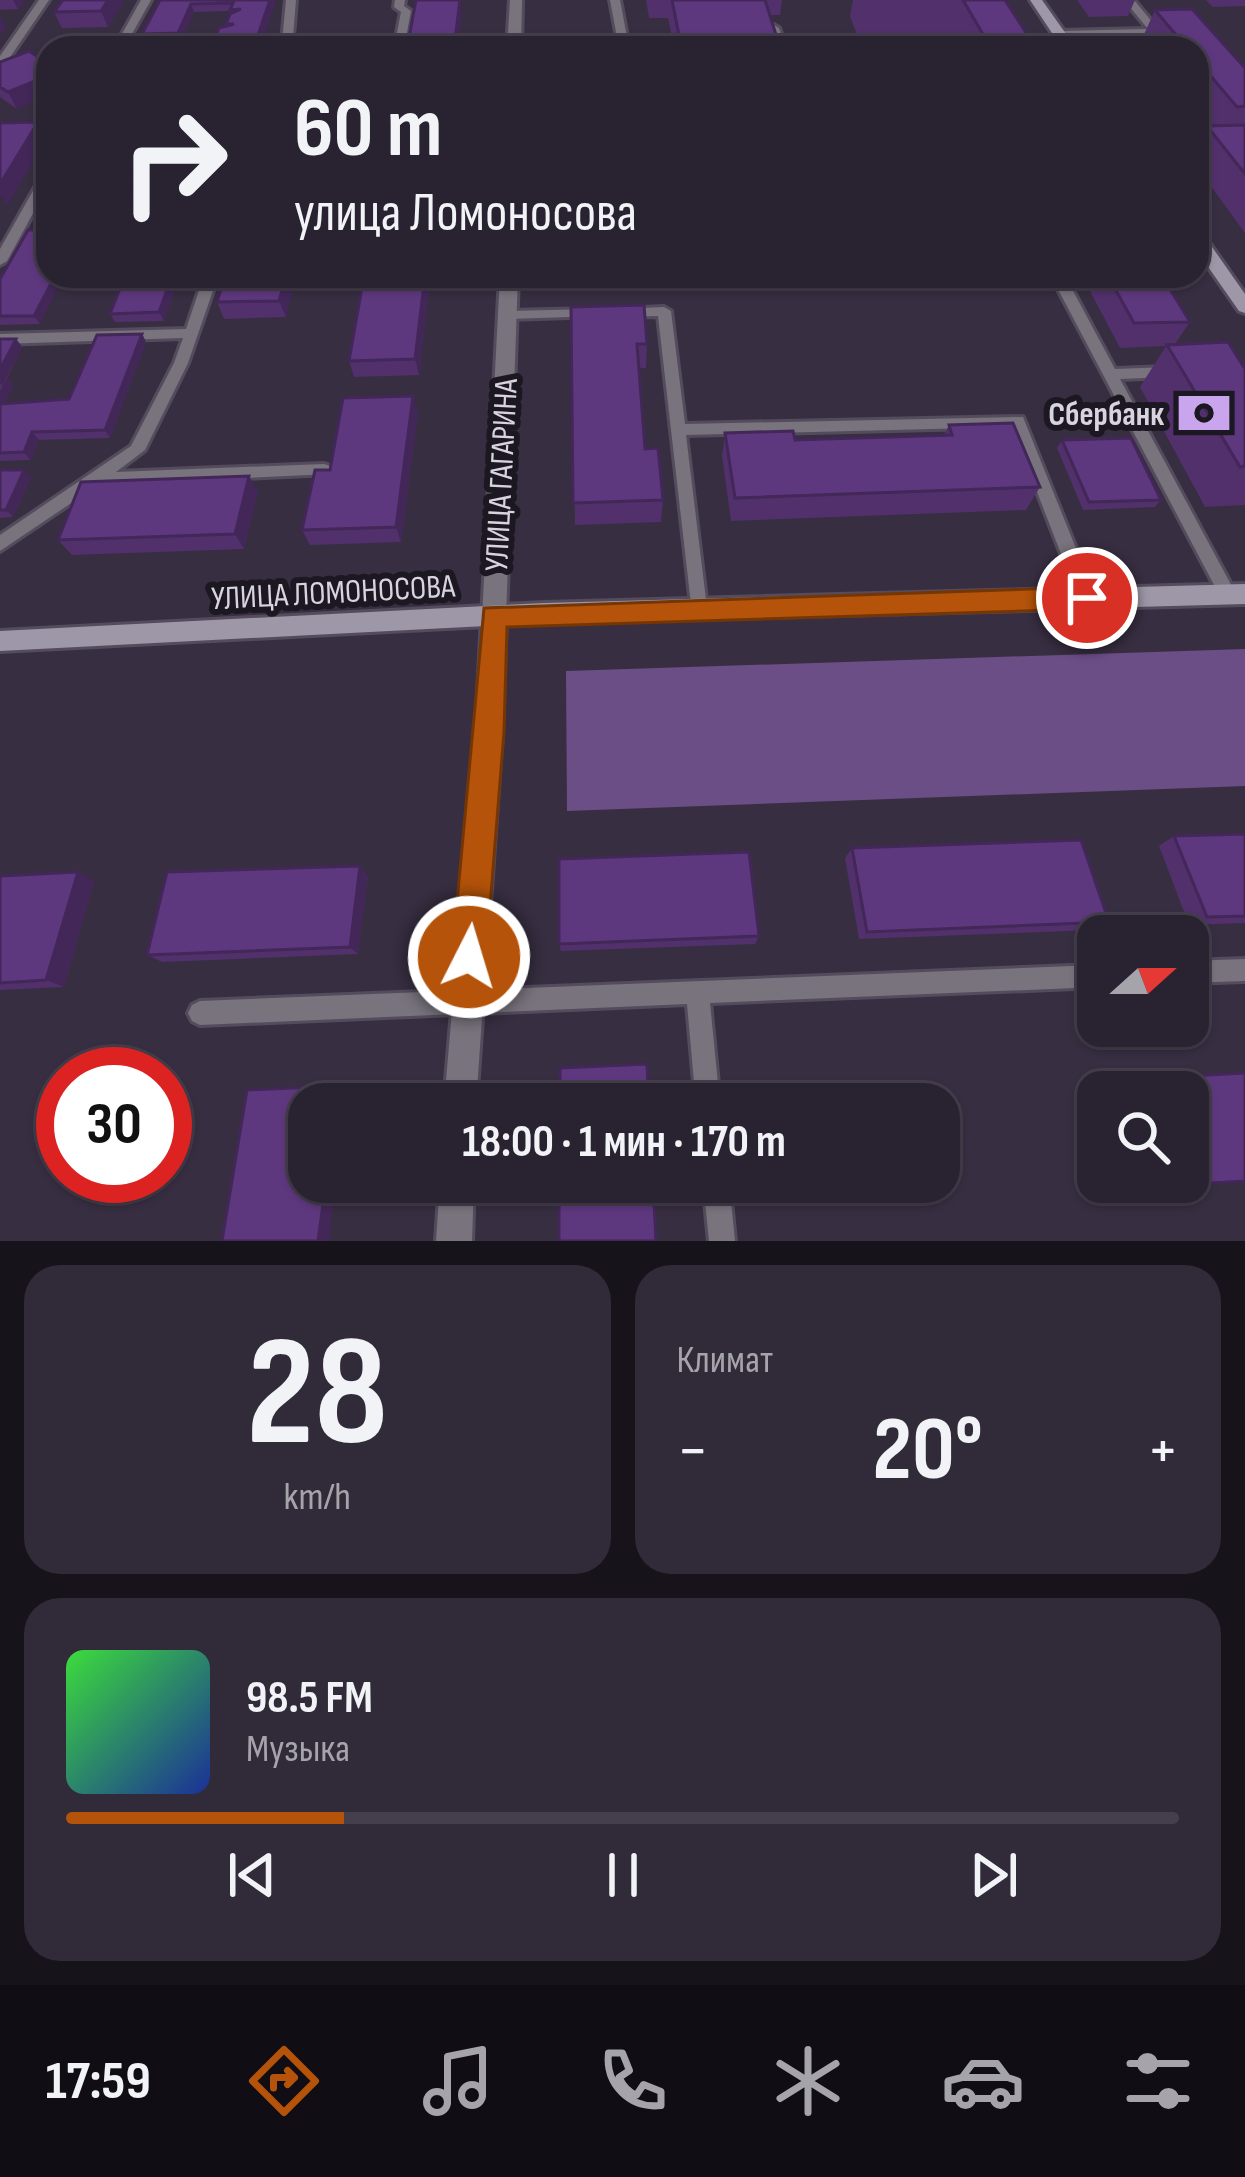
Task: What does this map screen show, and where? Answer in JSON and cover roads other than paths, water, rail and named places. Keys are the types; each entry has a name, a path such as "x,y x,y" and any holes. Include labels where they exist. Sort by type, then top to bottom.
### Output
{"main road":[{"path":"1036,0 1059,34"},
{"path":"1209,255 1245,307"},
{"name":"УЛИЦА ЛОМОНОСОВА","path":"0,641 698,608 1236,594"}],"street":[{"path":"514,36 515,0"},
{"name":"УЛИЦА ГАГАРИНА","path":"461,1083 489,732 509,288"},
{"path":"454,1241 456,1203"}],"lane":[{"path":"0,64 44,0"},
{"path":"126,36 146,0"},
{"path":"289,36 291,0"},
{"path":"400,0 399,7 406,11 401,36"},
{"path":"616,0 622,36"},
{"path":"1130,0 1155,32"},
{"path":"774,28 777,36"},
{"path":"1059,34 1174,32"},
{"path":"0,261 36,196"},
{"path":"23,219 36,218"},
{"path":"0,544 137,450 207,288"},
{"path":"1064,288 1236,594"},
{"path":"508,314 664,311 698,608"},
{"path":"0,339 191,333"},
{"path":"1110,374 1196,371"},
{"path":"679,430 1018,422 1087,598"},
{"path":"95,479 324,470"},
{"path":"1209,971 1245,970"},
{"path":"200,1013 1077,977"},
{"path":"697,992 706,1083"},
{"path":"718,1203 722,1241"}],"place":[{"name":"Сбербанк","path":"1204,413"}]}
